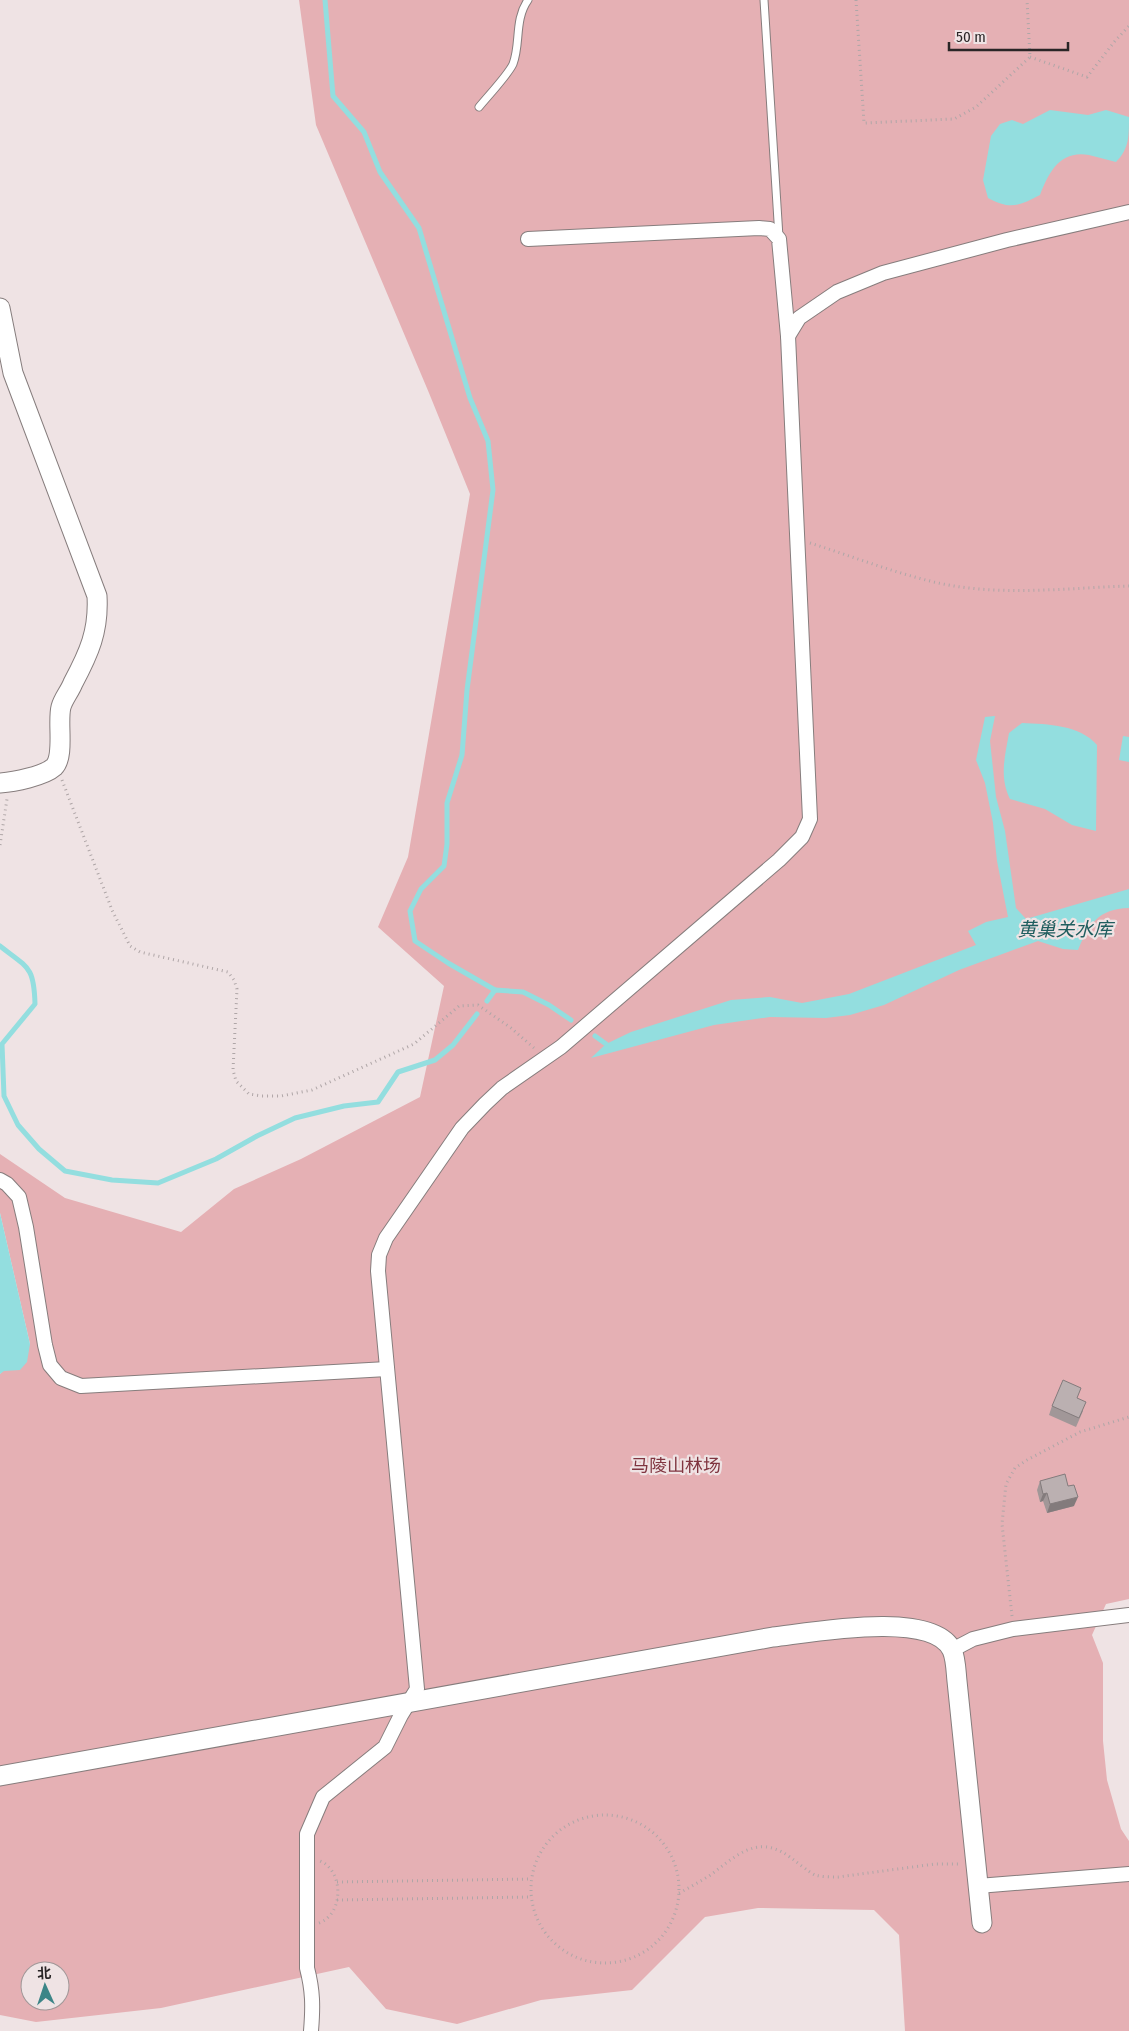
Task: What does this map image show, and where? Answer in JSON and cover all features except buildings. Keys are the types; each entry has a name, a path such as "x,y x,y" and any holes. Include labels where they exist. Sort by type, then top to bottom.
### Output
{"street":[{"path":"788,336 799,318 837,292 884,273 1007,240 1129,212"},
{"path":"311,2031 314,2005 313,1990 307,1968 307,1834 322,1797 385,1747 400,1715 417,1689 378,1270 379,1255 386,1238 462,1128 502,1088 561,1046 780,860 802,837 810,819 788,336 779,239 770,229 760,228 528,239"},
{"path":"0,308 13,373 97,596 98,618 89,652 61,706 59,728 60,751 56,765 46,773 4,782"},
{"path":"0,1180 7,1184 19,1197 26,1227 45,1345 50,1365 61,1378 81,1386 387,1369"},
{"path":"952,1650 973,1639 1013,1629 1129,1615"},
{"path":"0,1776 773,1637 876,1625 912,1628 937,1636 952,1650 957,1680 982,1923"},
{"path":"977,1880 1129,1874"}],"lane":[{"path":"479,107 512,65 518,22 523,7 528,0"},
{"path":"764,0 779,239"}],"path":[{"path":"856,0 864,122 954,119 976,107 1030,58"},
{"path":"1027,0 1030,58"},
{"path":"1030,58 1087,77 1129,26"},
{"path":"798,540 935,582 963,587 1010,590 1129,586"},
{"path":"56,765 112,910 130,946 140,952 228,972 234,980 237,989 233,1070 236,1081 249,1094 281,1096 321,1087 414,1044 459,1006 478,1005 511,1028 545,1058"},
{"path":"0,845 4,782"},
{"path":"1013,1629 1002,1524 1006,1484 1016,1468 1027,1460 1080,1432 1129,1416"},
{"path":"613,1816 637,1822 657,1836 672,1856 679,1880 678,1894 678,1904 669,1927 653,1946 632,1958 608,1964 583,1960 561,1950 544,1933 533,1911 530,1886 535,1863 547,1842 566,1826 589,1817 613,1816"},
{"path":"678,1894 707,1877 742,1852 755,1847 770,1846 804,1865 813,1874 824,1877 838,1877 956,1862 977,1880"},
{"path":"307,1855 324,1862 332,1871 337,1882 337,1900 332,1913 324,1921 307,1927"},
{"path":"337,1882 532,1878"},
{"path":"337,1900 532,1897"}],"green space":[{"name":"马陵山林场","path":"299,0 1129,0 1129,1599 1106,1604 1092,1635 1103,1663 1103,1741 1107,1780 1121,1829 1129,1841 1129,2031 905,2031 899,1935 874,1910 758,1908 705,1917 632,1990 541,2000 457,2024 386,2009 349,1967 161,2008 36,2022 0,2015 0,1374 30,1344 0,1213 0,1154 65,1198 181,1232 234,1189 301,1159 420,1097 444,986 378,927 408,857 470,494 316,125"}],"water":[{"path":"1050,110 1088,115 1106,110 1129,117 1128,137 1124,152 1116,162 1079,154 1063,159 1047,178 1040,195 1026,202 1009,205 988,198 983,180 991,136 1000,124 1012,120 1023,124"},
{"name":"黄巢关水库","path":"995,716 990,741 996,797 1005,831 1016,908 1026,919 1129,889 1129,908 1110,911 1102,915 1086,933 1078,950 1063,949 1038,941 959,970 884,1005 850,1015 826,1018 770,1017 714,1025 591,1058 606,1044 631,1032 731,1000 770,997 802,1003 849,994 976,945 968,931 986,922 1008,917 985,783 976,760 985,717"},
{"path":"1022,723 1063,727 1082,733 1097,745 1096,831 1072,825 1045,809 1010,799 1004,775 1006,750 1009,733"},
{"path":"1123,736 1129,737 1129,762 1119,760"},
{"path":"0,1213 30,1344 27,1362 20,1370 4,1371 0,1374"}],"waterway":[{"path":"325,0 333,96 364,132 380,172 419,228 470,398 488,441 493,490 467,690 462,755 447,803 447,844 444,866 421,889 410,911 415,941 448,963 495,990"},
{"path":"0,946 28,969 33,982 35,1004 2,1044 4,1096 18,1125 39,1149 65,1171 112,1180 158,1183 216,1159 257,1136 295,1118 344,1106 378,1102 398,1072 435,1060 453,1045 477,1014"},
{"path":"487,1001 495,990 523,992 549,1005 571,1020"},
{"path":"595,1036 606,1044"}]}
